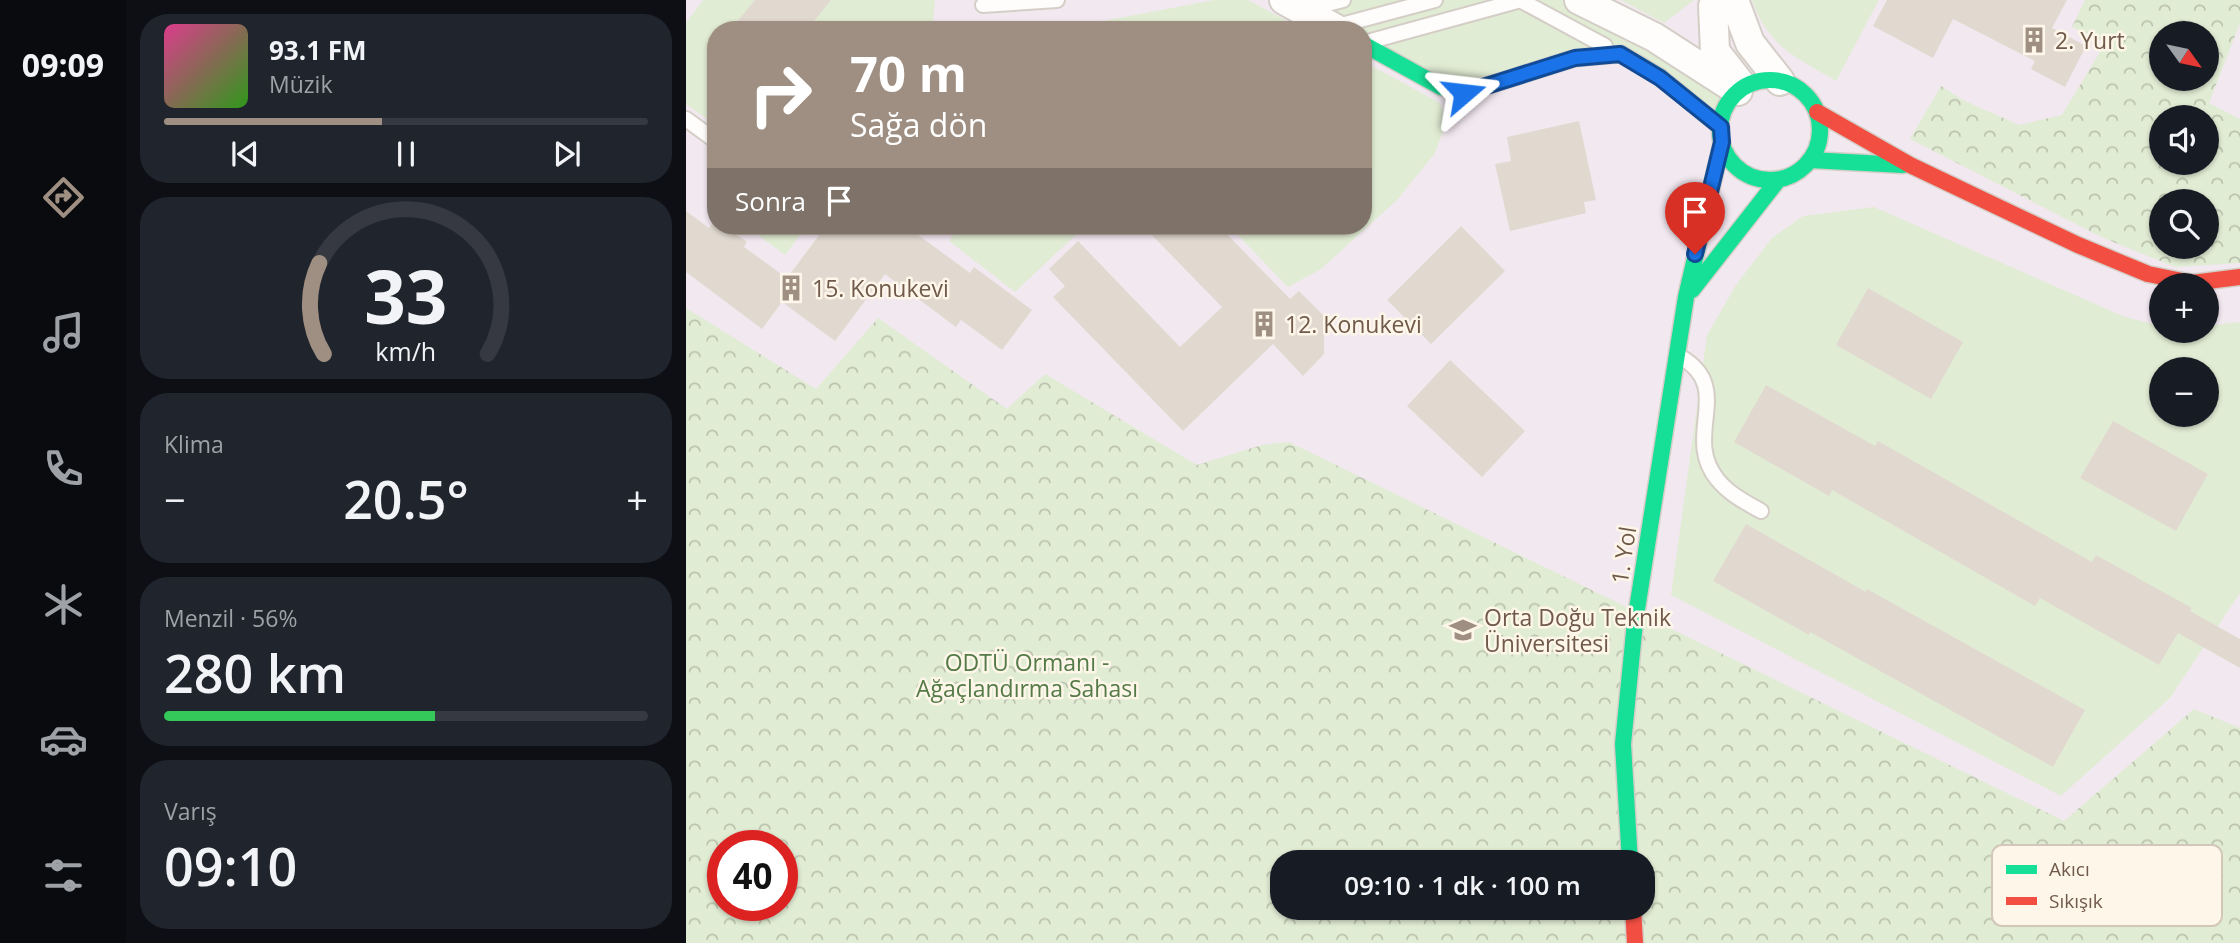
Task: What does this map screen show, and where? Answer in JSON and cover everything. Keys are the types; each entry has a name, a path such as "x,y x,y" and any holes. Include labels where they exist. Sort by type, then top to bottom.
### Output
{"street":[{"path":"1579,0 1654,37 1741,89"},
{"path":"1716,0 1713,6 1715,51 1741,89"},
{"path":"1734,0 1750,43 1780,81"},
{"path":"1293,5 1322,21"},
{"path":"1372,49 1441,87 1464,93 1575,58 1620,54 1660,78 1721,135"},
{"path":"1765,80 1780,81 1796,87 1809,98 1817,112 1821,129 1818,146 1801,170 1778,180 1763,180 1743,172 1728,156 1721,135 1723,115 1741,89 1765,80"},
{"path":"1817,112 1910,165 2078,245 2148,274 2192,283 2240,278"},
{"name":"1. Yol","path":"1629,850 1623,744 1635,622 1686,297 1721,135"},
{"path":"1810,160 1910,165"},
{"path":"1686,297 1778,180"},
{"path":"1634,920 1635,943"}],"lane":[{"path":"983,5 1057,0"},
{"path":"1293,5 1343,0"},
{"path":"1360,21 1435,0"},
{"path":"1372,41 1521,0 1620,54"},
{"path":"686,120 707,135"},
{"path":"1677,354 1694,365 1705,382 1708,402 1703,433 1705,456 1716,477 1732,494 1761,511"}],"shaded area":[{"name":"Orta Doğu Teknik Üniversitesi","path":"686,0 2240,0 2240,943 686,943"}],"green space":[{"path":"703,0 935,0 933,21 707,21 707,119 686,104 686,23"},
{"path":"1214,0 1248,0 1287,21 1103,21"},
{"path":"1284,0 1579,0 1738,91 1723,115 1620,54 1464,93 1372,45 1372,21 1325,21"},
{"path":"1621,0 1694,0 1664,23"},
{"path":"1752,0 1879,0 1836,81 1796,57 1775,40"},
{"path":"2085,0 2240,0 2240,23 2219,77 2219,21 2149,21 2149,91 2214,91 2209,103 2213,105 2149,105 2149,175 2219,175 2219,108 2240,119 2240,263 2175,267 2155,259 2219,259 2219,189 2149,189 2149,256 2101,237 1910,139 1941,86 1963,100 2019,125 2062,115 2106,42 2072,27"},
{"path":"1372,66 1440,103 1447,121 1435,153 1397,200 1372,223"},
{"path":"1874,207 2125,317 2149,323 2149,343 2219,343 2219,325 2240,322 2240,593 2170,698 2061,796 1671,595 1707,335 1736,285 1772,238 1803,216"},
{"path":"758,235 800,235 785,255"},
{"path":"954,235 1075,235 1015,292 949,241"},
{"path":"1238,235 1358,235 1321,269 1288,287"},
{"name":"ODTÜ Ormanı - Ağaçlandırma Sahası","path":"686,308 816,389 878,318 1007,409 1045,374 1197,465 1262,445 1289,442 2064,821 2194,709 2240,728 2240,943 686,943"}],"building":[{"path":"755,0 831,0 814,21 738,21"},
{"path":"1887,0 2067,0 2052,28 2086,46 2065,87 2031,69 2035,61 1953,19 1933,58 1873,26"},
{"path":"1579,121 1596,200 1584,202 1586,213 1510,231 1495,164 1511,161 1507,137"},
{"name":"15. Konukevi","path":"686,211 707,227 707,235 737,235 747,242 744,247 787,278 819,235 918,235 970,273 974,267 1032,310 1002,350 961,320 956,327 885,274 835,341 782,302 762,329 686,272"},
{"path":"1461,226 1505,271 1431,344 1387,300"},
{"name":"12. Konukevi","path":"1152,235 1228,235 1290,299 1299,291 1324,316 1324,354 1303,376 1273,344 1183,431 1053,297 1065,286 1049,269 1078,241 1180,347 1222,307"},
{"path":"1868,288 1963,342 1931,399 1836,345"},
{"path":"1450,360 1525,431 1482,477 1407,406"},
{"path":"1766,385 1875,446 1878,441 2092,562 2096,555 2192,608 2190,611 2240,639 2240,668 2178,633 2159,665 2040,598 2035,606 1832,490 1829,496 1734,442"},
{"path":"2113,421 2208,474 2176,531 2080,478"},
{"path":"1746,524 2085,710 2053,767 1713,581"}],"traffic: fast":[{"path":"1372,49 1441,87 1464,93 1575,58 1621,54 1660,77 1721,127"},
{"path":"1770,80 1789,84 1805,95 1816,111 1820,130 1816,149 1805,165 1789,176 1770,180 1751,176 1735,165 1724,149 1720,130 1724,111 1735,95 1751,84 1770,80"},
{"path":"1629,850 1623,744 1635,622 1686,297 1722,142"},
{"path":"1810,160 1903,165"},
{"path":"1692,290 1778,180"}],"traffic: jam":[{"path":"1817,112 1910,165 2078,245 2148,274 2192,283 2240,277"},
{"path":"1634,920 1635,943"}],"place":[{"name":"2. Yurt","path":"2034,40"},
{"name":"15. Konukevi","path":"791,288"},
{"name":"12. Konukevi","path":"1264,324"},
{"name":"Orta Doğu Teknik Üniversitesi","path":"1463,630"}],"route":[{"path":"1464,93 1575,58 1620,54 1660,78 1721,127 1722,142 1695,254"}]}
